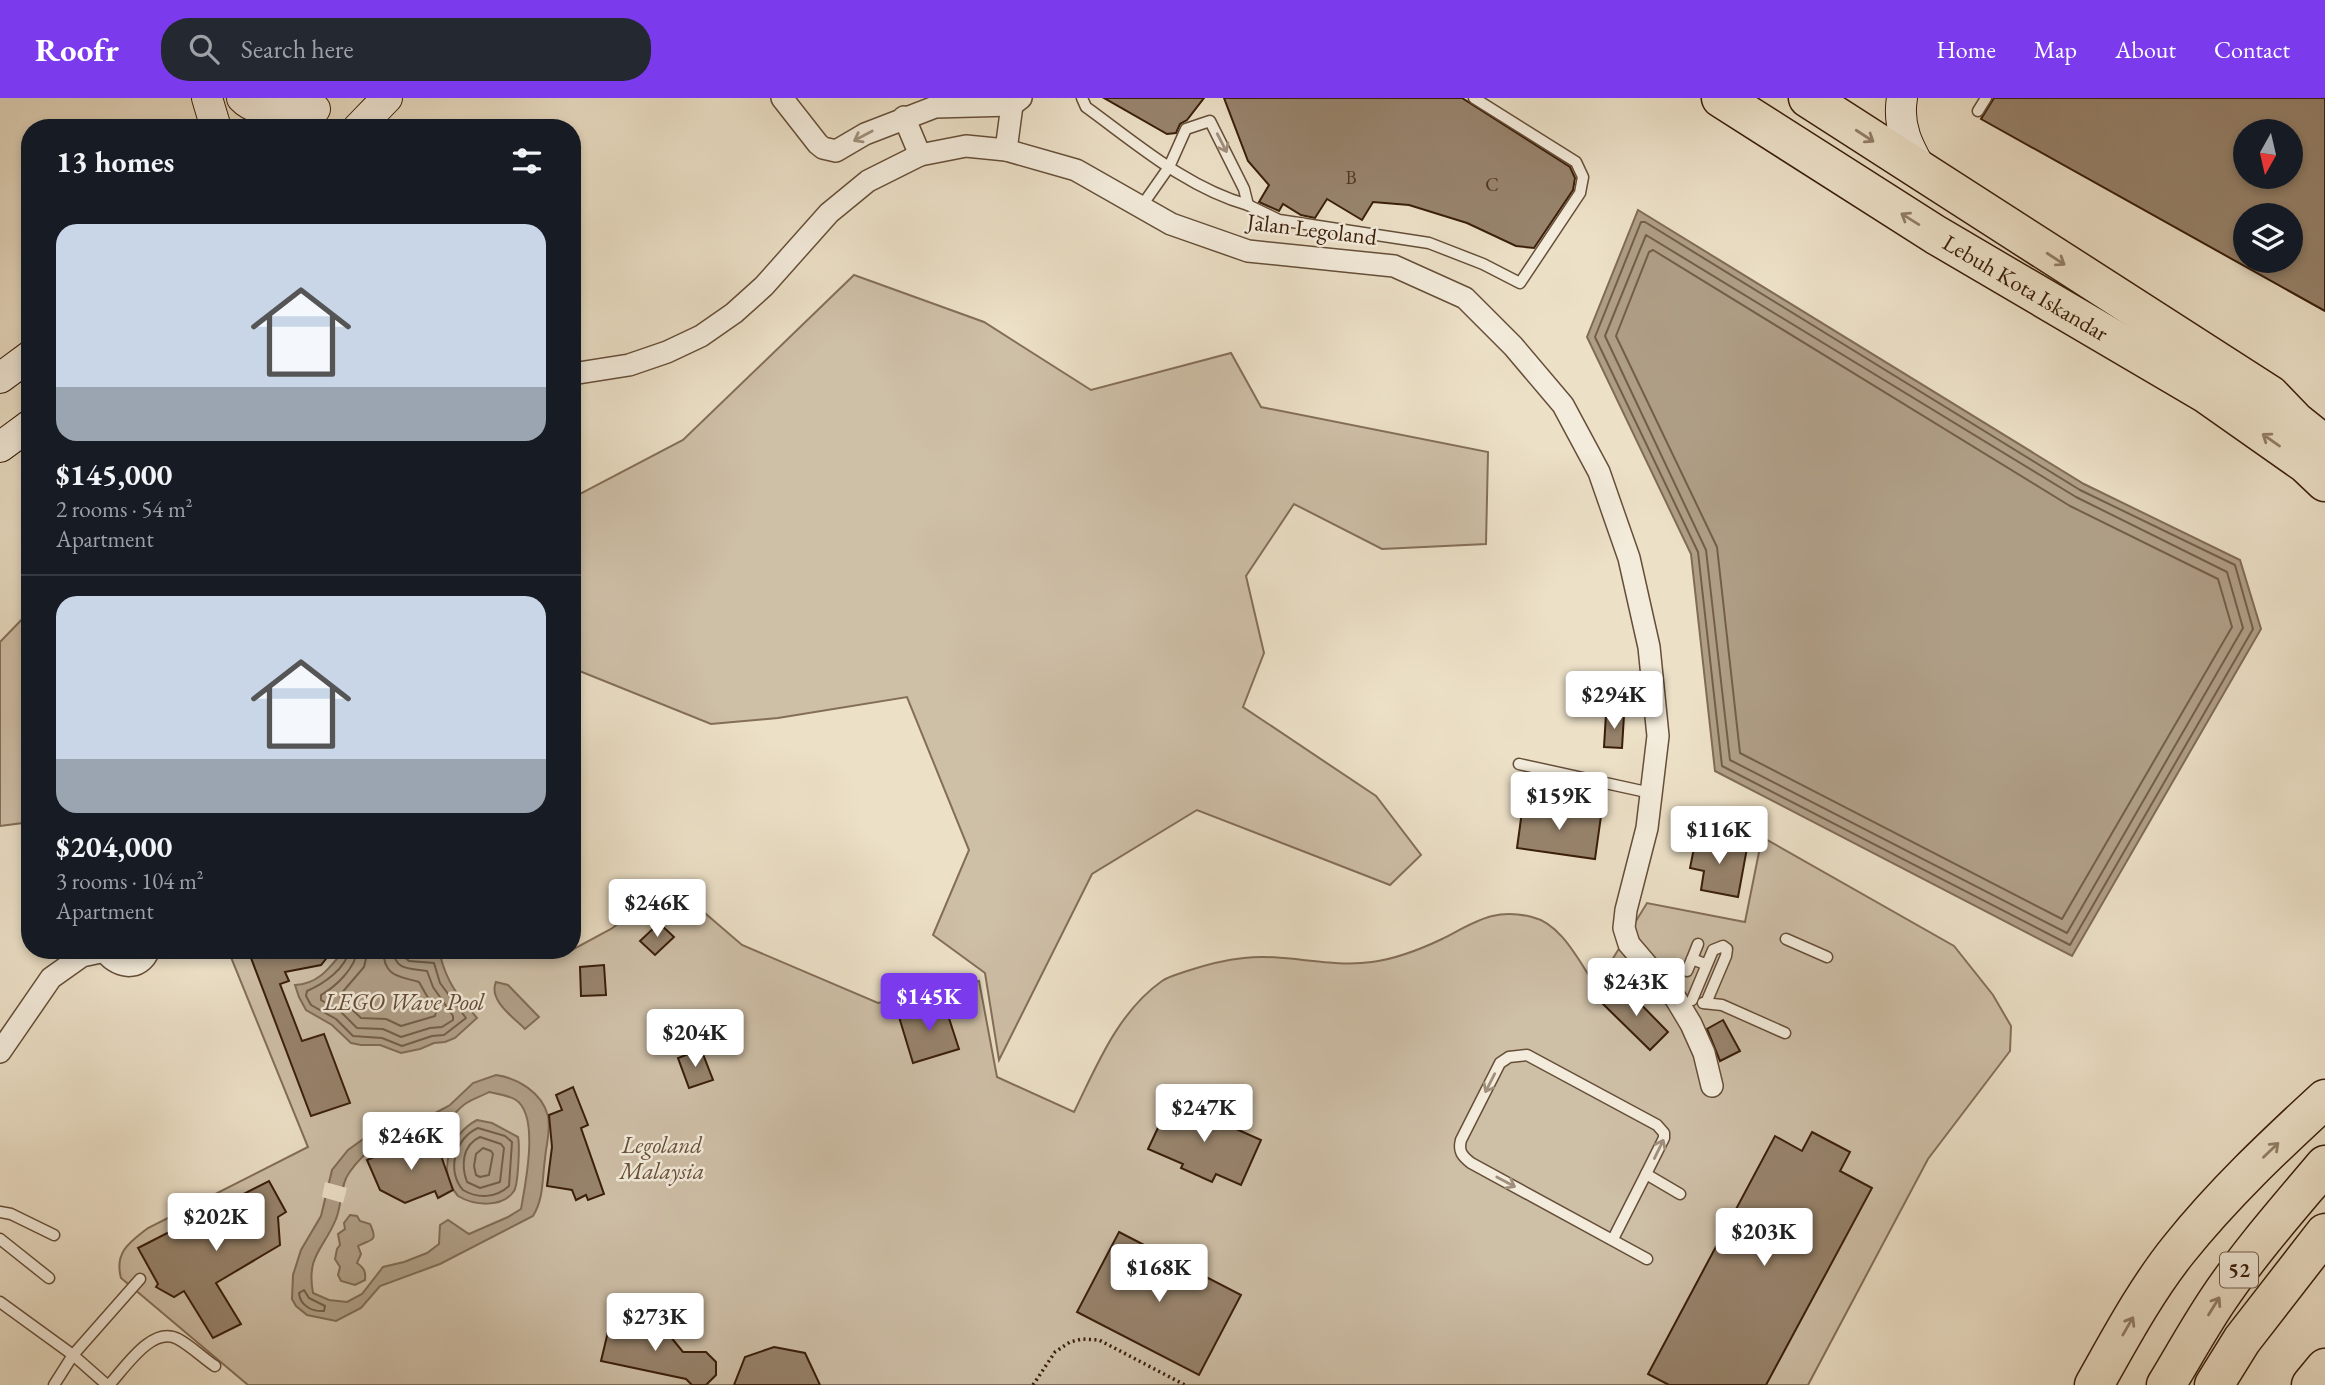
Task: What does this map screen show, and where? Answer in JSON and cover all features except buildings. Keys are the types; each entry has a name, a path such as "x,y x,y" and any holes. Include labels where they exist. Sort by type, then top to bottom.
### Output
{"highway":[{"name":"Lebuh Kota Iskandar","path":"1721,98 1936,235 2205,393 2306,464 2325,482"},
{"name":"Lebuh Kota Iskandar","path":"1808,98 2270,395 2295,421 2325,445"},
{"path":"2270,395 2325,429"},
{"path":"2094,1385 2136,1311 2179,1249 2249,1171 2325,1099"},
{"name":"52","path":"2166,1385 2238,1270 2325,1165"},
{"name":"52","path":"2214,1385 2250,1330 2325,1233"},
{"path":"2311,1385 2325,1368"}],"main road":[{"path":"207,98 213,119"},
{"path":"236,98 242,119"},
{"path":"242,98 259,108 312,112"},
{"path":"367,119 387,98"},
{"path":"1902,98 1899,112 1902,130 1924,174"},
{"path":"0,378 21,363"},
{"path":"0,447 21,432"}],"street":[{"path":"782,98 818,144 830,150 842,148 865,134 935,107 1017,101 1006,150"},
{"path":"904,117 920,155"},
{"name":"Jalan Legoland","path":"581,373 629,365 667,352 701,336 734,313 764,286 829,213 869,181 920,155 966,146 1006,150 1076,170 1171,224 1248,250 1394,266 1465,298 1522,356 1563,405 1599,472 1629,558 1649,648 1658,736 1647,828 1624,928 1629,944 1684,999 1712,1086"},
{"path":"0,1052 51,978 78,959"},
{"path":"109,959 119,965 130,967 142,959"}],"lane":[{"path":"1082,98 1086,107 1169,167 1225,198 1248,205 1279,220 1429,243 1483,264 1520,283 1580,193 1583,177 1576,162 1474,98"},
{"path":"1979,111 1986,98"},
{"path":"1141,207 1169,167 1186,129 1210,121 1239,178 1248,205"},
{"path":"1520,764 1651,793"},
{"path":"1786,939 1827,957"},
{"path":"1687,971 1698,944"},
{"path":"1706,1003 1726,956 1727,949 1723,946 1713,950 1684,999 1706,1003 1722,1005 1785,1033"},
{"path":"1692,959 1705,964"},
{"path":"1613,1239 1664,1138 1664,1133 1657,1125 1527,1055 1509,1057 1500,1063 1461,1139 1461,1154 1471,1163 1647,1259"},
{"path":"1646,1174 1680,1194"},
{"path":"0,1212 11,1214 54,1236"},
{"path":"0,1239 49,1278"},
{"path":"54,1385 73,1355 140,1279"},
{"path":"0,1302 73,1355 108,1385 153,1338 177,1338 215,1366"}],"path":[{"path":"1033,1385 1055,1352 1070,1342 1082,1339 1099,1340 1185,1385"}],"green space":[{"path":"854,275 984,322 1091,390 1231,353 1261,407 1488,452 1486,544 1382,549 1294,504 1246,576 1264,653 1243,707 1376,796 1421,855 1390,885 1197,810 1092,874 999,1060 985,973 933,935 969,850 907,697 778,718 711,724 581,672 581,493 683,440"},
{"path":"21,620 21,823 0,826 0,642"},
{"name":"Legoland Malaysia","path":"1762,837 1954,946 1993,995 2011,1026 2010,1051 1928,1159 1808,1385 248,1385 121,1278 119,1269 125,1248 148,1228 308,1147 232,959 581,959 581,945 611,929 656,896 692,902 742,945 878,1003 979,981 997,1077 1074,1112 1100,1058 1133,1008 1162,981 1208,965 1260,957 1340,963 1381,961 1442,939 1485,918 1519,914 1543,921 1552,927 1569,945 1596,986 1647,903 1745,922"}],"water":[{"path":"1638,210 2084,484 2240,560 2261,629 2072,956 1715,771 1691,554 1587,337"},
{"name":"LEGO Wave Pool","path":"336,959 441,959 454,989 477,1018 455,1038 401,1053 380,1045 351,1043 332,1025 306,1010 295,985 311,982"},
{"path":"496,982 508,985 539,1017 525,1029 498,1002 494,989"},
{"path":"496,1075 512,1079 534,1093 545,1107 549,1132 541,1195 533,1216 440,1264 380,1286 361,1308 336,1321 307,1315 292,1299 293,1275 301,1250 321,1216 332,1170 348,1150 376,1130 400,1121 426,1118 450,1105 473,1083","holes":["489,1092 516,1100 523,1108 527,1120 528,1168 521,1209 469,1234 448,1220 440,1225 439,1244 427,1253 383,1267 362,1294 347,1302 329,1300 313,1293 311,1280 314,1261 336,1219 346,1178 360,1159 382,1143 431,1128 448,1119 468,1102"]},
{"path":"477,1120 492,1123 518,1137 514,1191 509,1197 495,1203 471,1202 458,1196 448,1176 447,1165 453,1144 468,1126"},
{"path":"350,1215 370,1224 374,1234 372,1240 358,1246 361,1254 357,1263 364,1270 365,1280 355,1285 341,1281 338,1275 340,1267 335,1259 340,1245 338,1234 345,1229 344,1223"}],"pier":[{"path":"325,1182 347,1188 343,1203 322,1197"}]}
